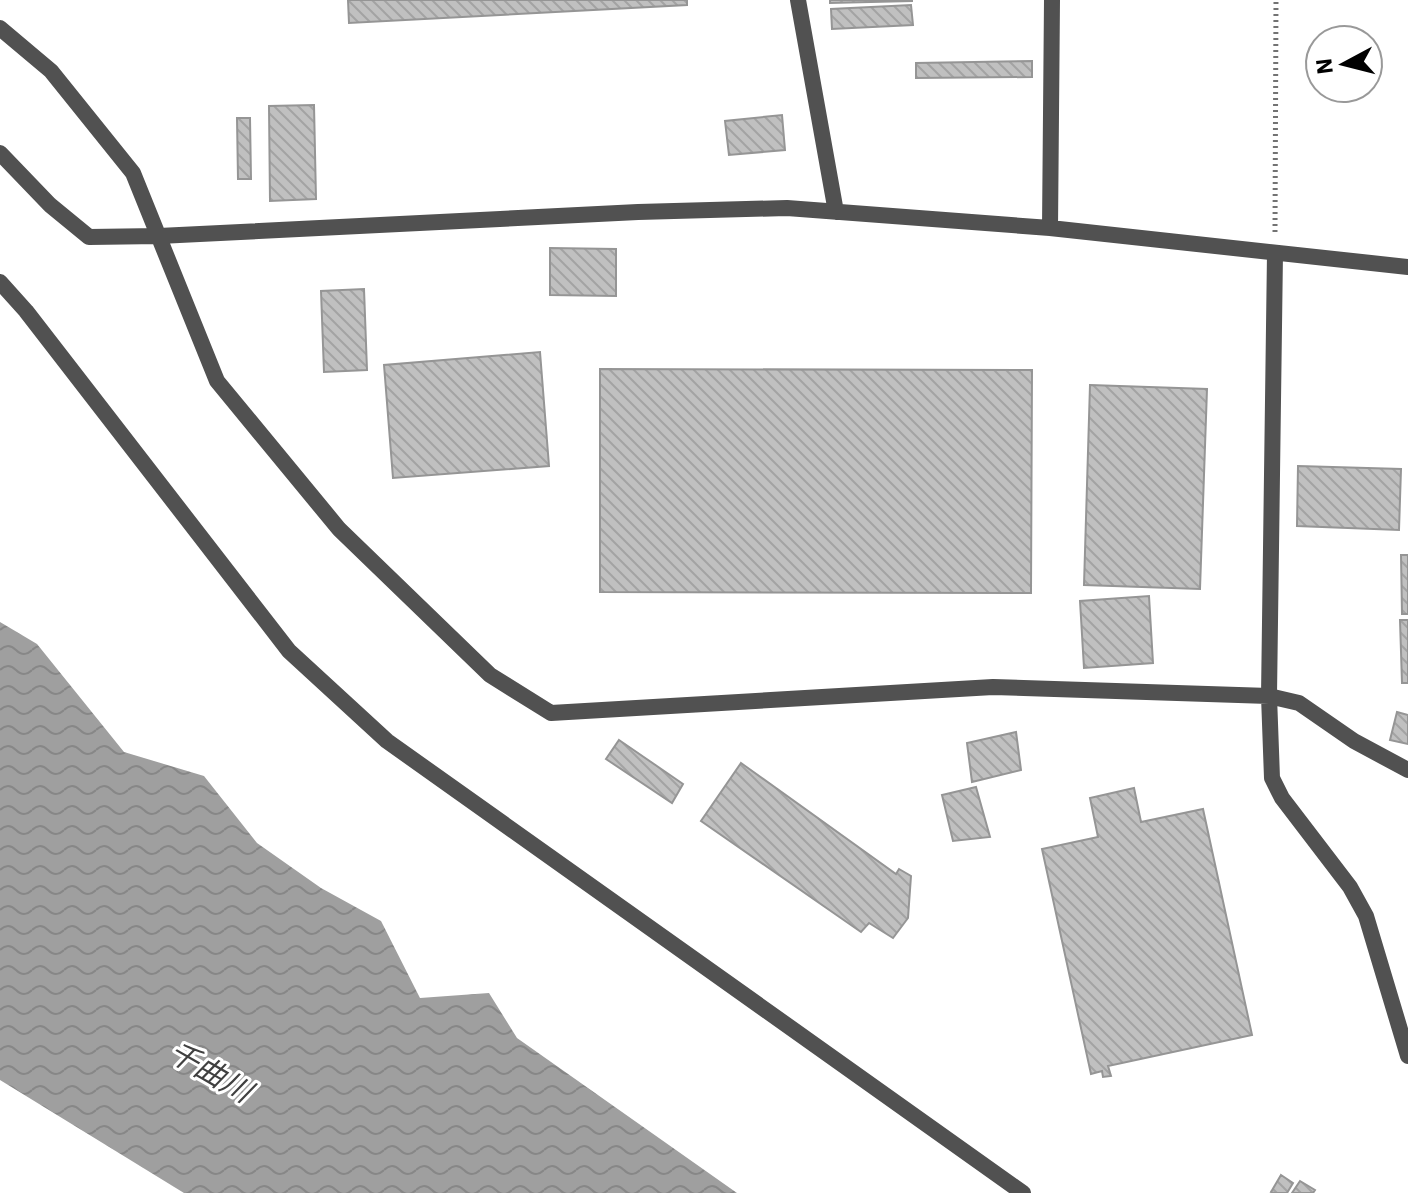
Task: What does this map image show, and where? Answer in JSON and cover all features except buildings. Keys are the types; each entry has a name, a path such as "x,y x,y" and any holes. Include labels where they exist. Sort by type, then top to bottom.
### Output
{"street":[{"path":"798,0 836,212"},
{"path":"1050,228 1052,0"},
{"path":"0,28 51,71 133,173 217,381 339,529 490,675 551,713 993,687 1269,696 1299,703 1354,741 1408,770"},
{"path":"0,153 50,205 89,237 787,208 1050,228 1408,267"},
{"path":"1275,253 1269,696 1272,778 1282,798 1350,887 1366,916 1408,1056"},
{"path":"0,282 26,311 289,651 387,741 1023,1193"}],"path":[{"path":"1275,253 1276,0"}],"water":[{"name":"千曲川","path":"0,622 37,644 124,752 204,776 257,843 321,888 381,921 420,998 489,993 517,1038 737,1193 184,1193 0,1080"}]}
